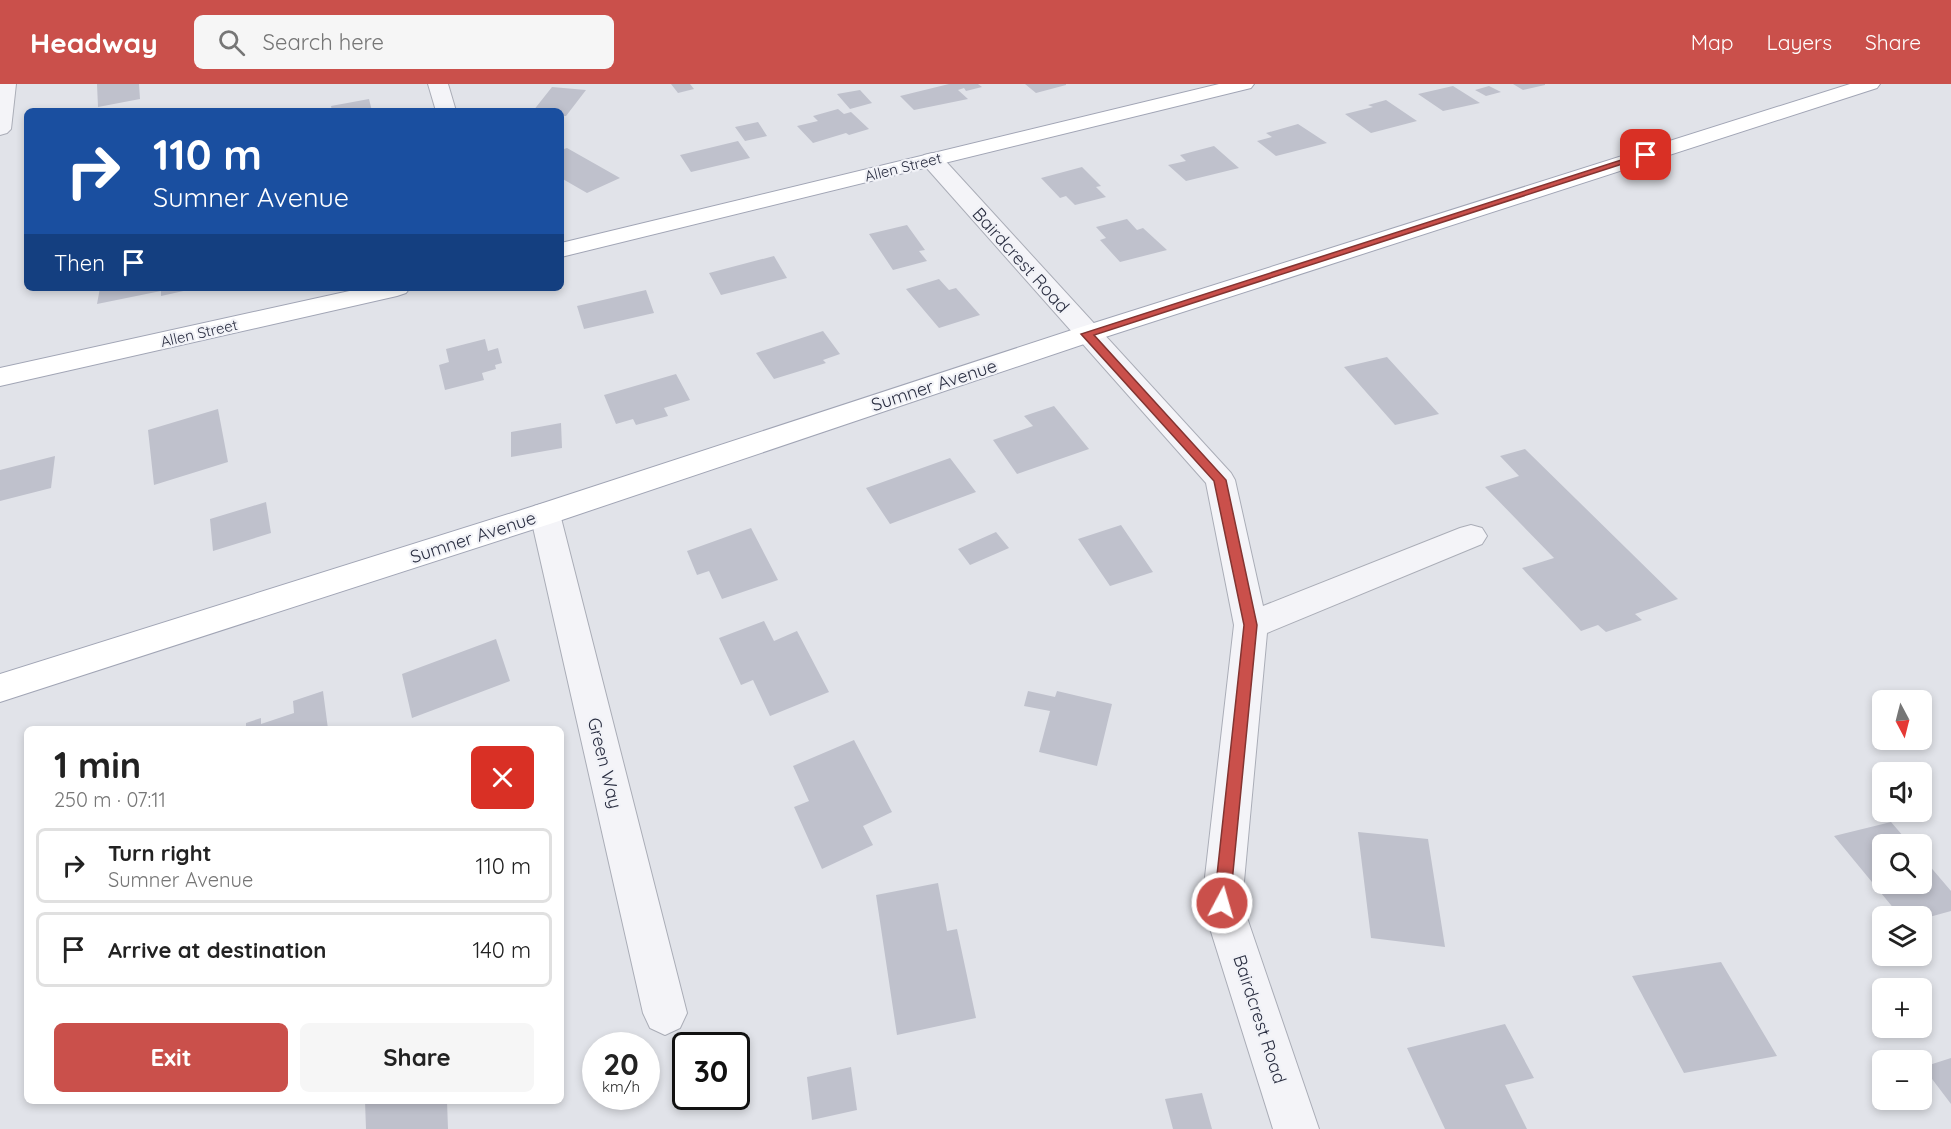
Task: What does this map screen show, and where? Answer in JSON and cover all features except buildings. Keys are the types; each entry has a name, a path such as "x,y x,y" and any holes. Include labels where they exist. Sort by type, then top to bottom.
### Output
{"main road":[{"name":"Allen Street","path":"564,249 1244,84"},
{"name":"Sumner Avenue","path":"0,688 545,514 1087,334 1870,84"},
{"name":"Allen Street","path":"0,377 384,291"}],"street":[{"path":"0,129 6,84"},
{"path":"438,84 445,108"},
{"name":"Bairdcrest Road","path":"932,160 1220,480 1251,625 1222,903 1296,1129"},
{"name":"Green Way","path":"545,514 665,1013"},
{"path":"1251,625 1471,536"}],"route":[{"path":"1222,903 1251,625 1220,480 1087,334 1646,155"}]}
